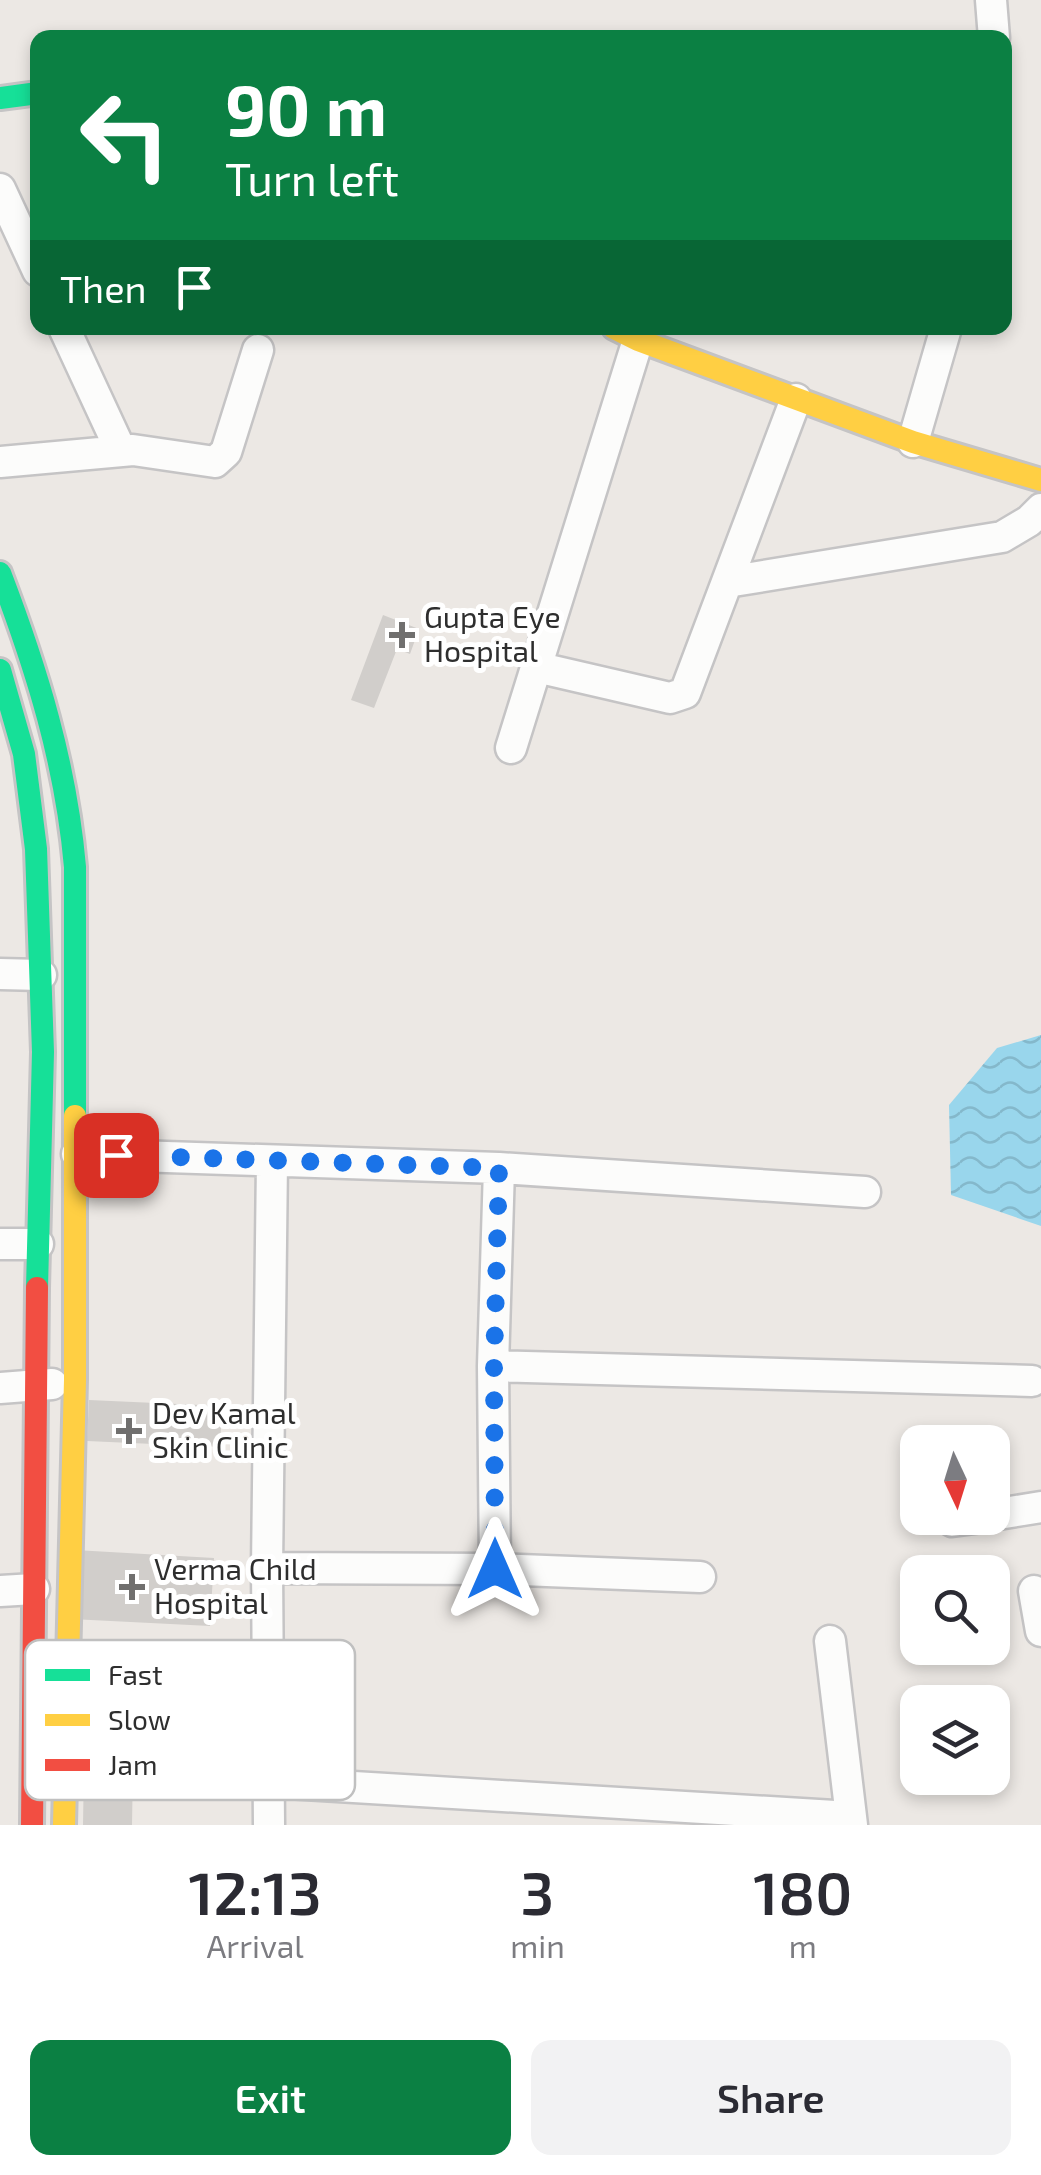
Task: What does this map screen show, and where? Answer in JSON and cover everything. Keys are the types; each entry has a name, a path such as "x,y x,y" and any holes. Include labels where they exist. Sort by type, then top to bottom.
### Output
{"main road":[{"path":"0,98 30,94"},
{"path":"629,335 913,442 1041,480"},
{"path":"0,573 54,724 72,806 76,867 78,1154 69,1640"},
{"path":"0,670 24,754 36,849 43,1052 34,1387 34,1640"},
{"path":"32,1800 32,1825"},
{"path":"64,1825 65,1800"}],"street":[{"path":"991,0 993,30"},
{"path":"0,189 30,254"},
{"path":"67,335 121,451"},
{"path":"511,748 626,335"},
{"path":"913,442 944,335"},
{"path":"0,462 121,451 203,463 221,458 258,350"},
{"path":"536,667 677,698 685,693 796,399"},
{"path":"727,582 1002,537 1030,521 1041,509"},
{"path":"0,974 40,975"},
{"path":"78,1154 499,1168 865,1192"},
{"path":"268,1640 272,1161"},
{"path":"495,1569 494,1366 499,1168"},
{"path":"0,1244 38,1244"},
{"path":"494,1366 1032,1381"},
{"path":"0,1388 75,1380"},
{"path":"1010,1512 1041,1507"},
{"path":"267,1568 495,1569 700,1577"},
{"path":"0,1591 34,1589"},
{"path":"1034,1591 1041,1631"},
{"path":"355,1789 644,1814 852,1821 830,1641"},
{"path":"269,1825 270,1800"}],"water":[{"path":"1041,1035 1041,1226 951,1195 949,1105 997,1048"}],"building":[{"path":"383,615 419,629 410,654 397,649 374,708 351,700"},
{"path":"89,1400 222,1406 220,1447 87,1441"},
{"path":"75,1550 214,1558 210,1626 71,1619"},
{"path":"83,1800 132,1800 132,1825 83,1825"}],"traffic: fast":[{"path":"0,98 30,94"},
{"path":"0,573 48,718 71,829 75,867 75,1116"},
{"path":"0,670 24,754 36,849 43,1052 37,1288"}],"traffic: slow":[{"path":"628,335 913,442 1041,480"},
{"path":"69,1640 75,1380 75,1116"},
{"path":"64,1825 65,1800"}],"traffic: jam":[{"path":"34,1640 37,1288"},
{"path":"32,1800 32,1825"}],"place":[{"name":"Gupta Eye Hospital","path":"402,635"},
{"name":"Dev Kamal Skin Clinic","path":"129,1431"},
{"name":"Verma Child Hospital","path":"132,1587"}],"route":[{"path":"116,1155 499,1168 494,1366 495,1569"}]}
